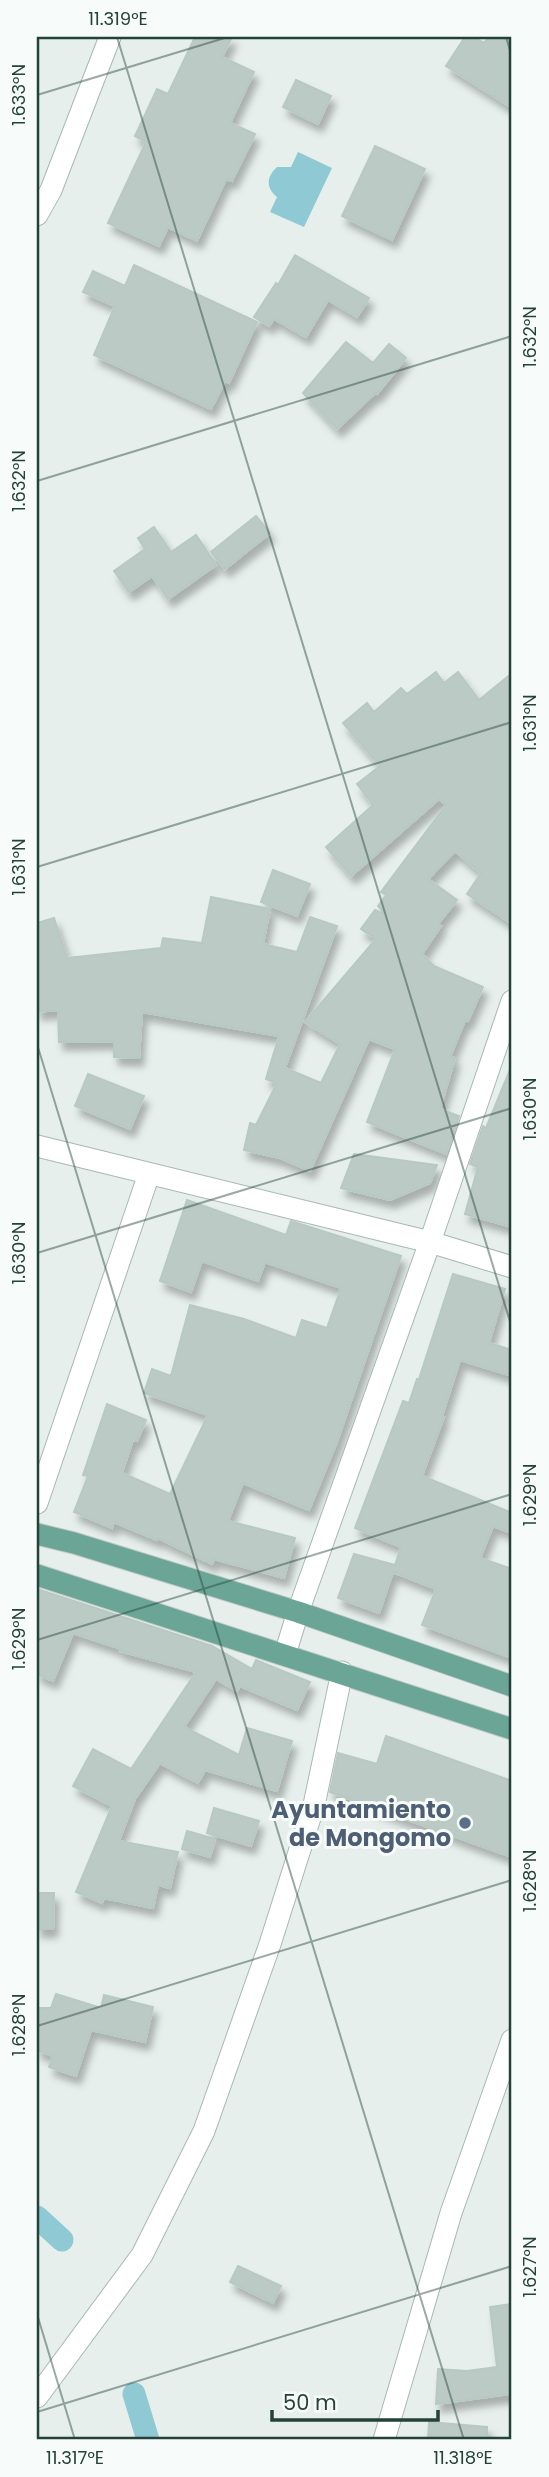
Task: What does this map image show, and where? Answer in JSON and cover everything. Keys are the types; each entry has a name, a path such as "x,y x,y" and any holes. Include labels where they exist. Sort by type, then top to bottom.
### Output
{"main road":[{"path":"37,1534 298,1612 512,1686"},
{"path":"37,1575 512,1729"}],"street":[{"path":"37,215 51,190 110,37"},
{"path":"285,1654 512,1001"},
{"path":"37,1146 430,1242 512,1267"},
{"path":"37,1503 149,1174"},
{"path":"37,2397 142,2255 204,2131 270,1944 314,1805 342,1672"},
{"path":"384,2440 451,2213 512,2040"}],"water":[{"path":"298,152 332,168 304,227 270,212 277,197 269,186 269,179 277,167 291,167"}],"building":[{"path":"195,37 232,37 222,57 254,72 230,123 255,134 232,181 226,179 197,241 168,227 159,246 108,223 146,142 135,136 157,89 168,94"},
{"path":"465,37 473,37 484,43 489,37 512,37 512,108 446,66"},
{"path":"296,80 331,96 318,124 283,107"},
{"path":"375,146 425,169 392,240 342,216"},
{"path":"295,255 369,298 357,317 328,300 306,337 274,319 269,326 254,317 276,283 278,285"},
{"path":"134,265 257,322 229,383 225,381 211,409 94,355 115,306 83,292 93,271 125,286"},
{"path":"346,342 373,363 389,344 406,358 377,394 337,429 303,393"},
{"path":"256,516 270,533 225,569 211,552"},
{"path":"154,527 171,552 196,535 216,565 168,599 152,576 129,592 114,571 145,549 138,538"},
{"path":"436,672 444,683 458,672 479,700 512,673 512,924 467,894 481,873 455,851 428,879 457,900 438,924 441,926 422,954 434,966 483,987 468,1021 465,1020 450,1057 455,1058 440,1109 459,1116 446,1154 367,1122 395,1049 369,1039 310,1171 280,1158 244,1150 250,1123 256,1125 277,1083 266,1079 279,1036 142,1012 139,1058 114,1057 114,1041 59,1042 58,1010 37,1012 37,923 54,918 67,958 161,948 163,938 202,943 211,897 270,909 263,944 297,952 310,917 337,926 285,1068 321,1083 340,1044 305,1022 376,939 361,929 375,910 385,914 378,906 386,895 381,892 446,805 439,799 351,876 326,847 373,805 357,784 380,766 343,723 367,703 374,712 401,688 407,694"},
{"path":"273,870 310,884 297,916 261,902"},
{"path":"512,1065 512,1227 465,1214 478,1167 470,1164 483,1126 486,1128"},
{"path":"88,1074 144,1096 130,1129 75,1106"},
{"path":"354,1154 437,1165 430,1183 390,1200 341,1188"},
{"path":"187,1200 286,1235 291,1221 401,1256 337,1442 309,1510 243,1483 228,1521 295,1538 284,1578 214,1559 212,1564 158,1538 157,1540 114,1522 112,1528 74,1512 88,1476 83,1475 107,1404 146,1420 137,1441 133,1440 122,1473 170,1494 208,1415 144,1393 152,1369 171,1376 190,1305 244,1319 296,1338 302,1320 327,1328 341,1288 265,1262 258,1281 202,1261 191,1292 160,1281"},
{"path":"453,1274 505,1289 489,1343 512,1350 512,1376 460,1360 442,1416 444,1417 422,1476 512,1513 512,1533 493,1526 480,1558 512,1569 512,1658 422,1625 436,1589 393,1572 379,1613 338,1598 354,1554 395,1565 401,1547 355,1528 403,1401 409,1403 419,1379"},
{"path":"37,1589 212,1646 252,1669 256,1660 310,1682 297,1710 240,1686 237,1691 216,1679 184,1727 239,1755 247,1728 292,1741 277,1791 205,1770 198,1783 160,1763 135,1799 119,1841 178,1852 170,1888 158,1885 153,1908 104,1898 102,1903 76,1892 112,1806 73,1786 93,1749 131,1769 196,1672 120,1651 121,1649 73,1633 53,1681 37,1674"},
{"name":"Ayuntamiento de Mongomo","path":"386,1736 512,1781 512,1857 330,1792 338,1753 377,1764"},
{"path":"214,1808 259,1821 251,1846 207,1833"},
{"path":"187,1831 215,1839 210,1857 182,1849"},
{"path":"37,1893 54,1893 53,1929 37,1929"},
{"path":"56,1994 101,2008 104,1995 153,2007 145,2042 91,2030 76,2076 49,2067 53,2056 37,2050 37,2008 51,2008"},
{"path":"238,2266 281,2286 273,2303 230,2282"},
{"path":"512,2304 512,2395 436,2404 438,2369 467,2371 497,2367 490,2307"},
{"path":"429,2422 487,2427 487,2440 428,2440"}],"waterway":[{"path":"37,2217 62,2240"},
{"path":"134,2394 148,2440"}],"place":[{"name":"Ayuntamiento de Mongomo","path":"465,1823"}]}
